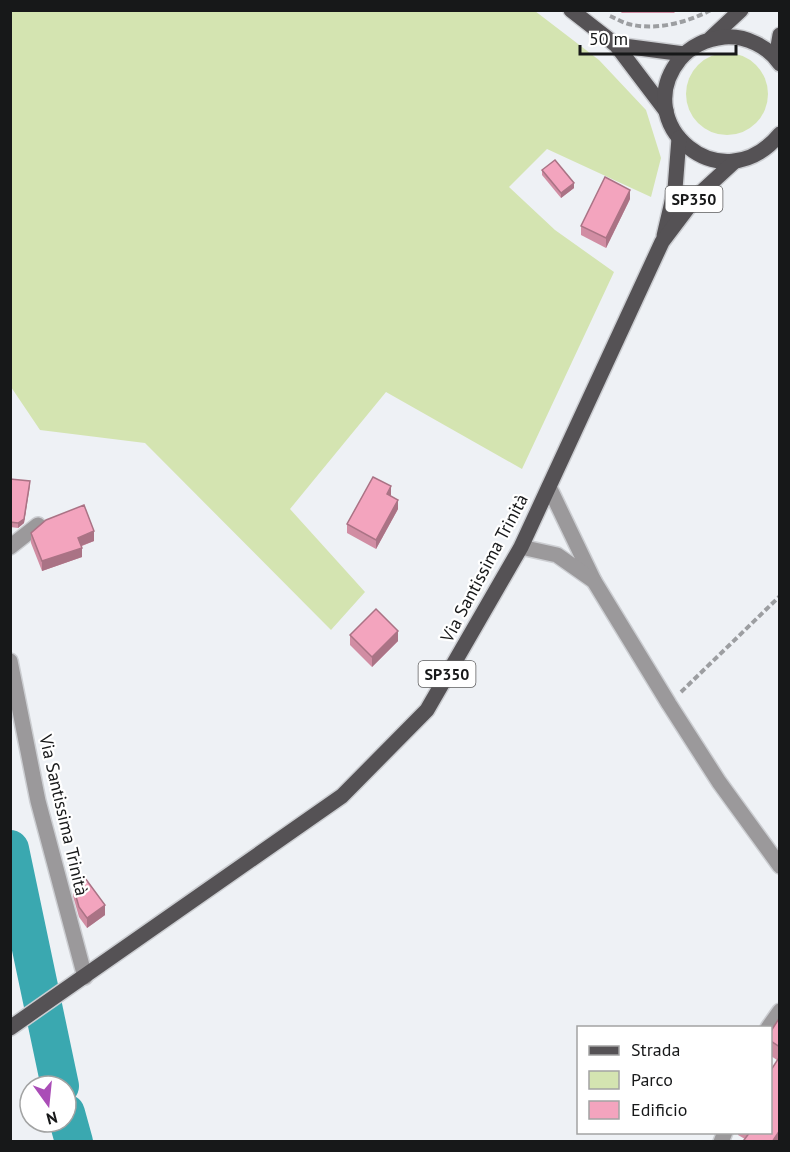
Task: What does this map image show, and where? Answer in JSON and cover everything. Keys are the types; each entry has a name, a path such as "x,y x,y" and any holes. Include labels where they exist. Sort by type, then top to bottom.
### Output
{"main road":[{"path":"571,10 616,45 666,111"},
{"path":"711,39 741,10"},
{"path":"778,61 780,35"},
{"name":"SP350","path":"734,162 703,157 679,138 666,111 665,95 668,80 684,54 711,39 729,37 746,39 762,47 778,61"},
{"path":"616,45 684,54"},
{"name":"Via Santissima Trinità","path":"662,242 696,197 734,162 753,157 769,146 780,134"},
{"name":"Via Santissima Trinità","path":"10,1028 342,795 427,710 521,547 662,242 675,189 679,138"}],"street":[{"path":"549,487 594,580 669,704 719,782 780,866"},
{"path":"10,547 38,525"},
{"path":"521,547 557,555 594,580"},
{"name":"Via Santissima Trinità","path":"10,661 38,801 82,979"},
{"path":"769,1026 780,1011"}],"path":[{"path":"603,14 632,25 668,25 696,18 711,10"},
{"path":"669,704 780,596"}],"green space":[{"path":"10,11 535,11 599,60 646,110 661,158 651,197 547,149 509,187 555,230 614,272 522,469 386,392 290,509 365,592 331,630 145,443 40,430 11,387"},
{"path":"719,53 735,53 750,60 761,71 768,86 765,110 756,123 735,135 719,135 704,128 693,117 686,102 686,86 693,71 704,60"}],"building":[{"path":"555,160 574,183 561,193 542,170"},
{"path":"605,177 630,190 606,238 581,226"},
{"path":"373,477 391,486 387,494 398,500 376,540 347,524"},
{"path":"10,479 30,481 24,519 18,523 10,522"},
{"path":"84,505 94,531 78,538 82,548 42,561 31,533 46,520"},
{"path":"376,609 398,631 372,657 350,635"},
{"path":"85,878 105,905 87,918 79,907 73,886"},
{"path":"780,1017 780,1047 772,1042 772,1029"},
{"path":"780,1056 780,1130 772,1142 746,1142 744,1140 748,1134 772,1134 772,1068"}],"waterway":[{"path":"10,849 57,1074"},
{"path":"72,1134 74,1142"}]}
